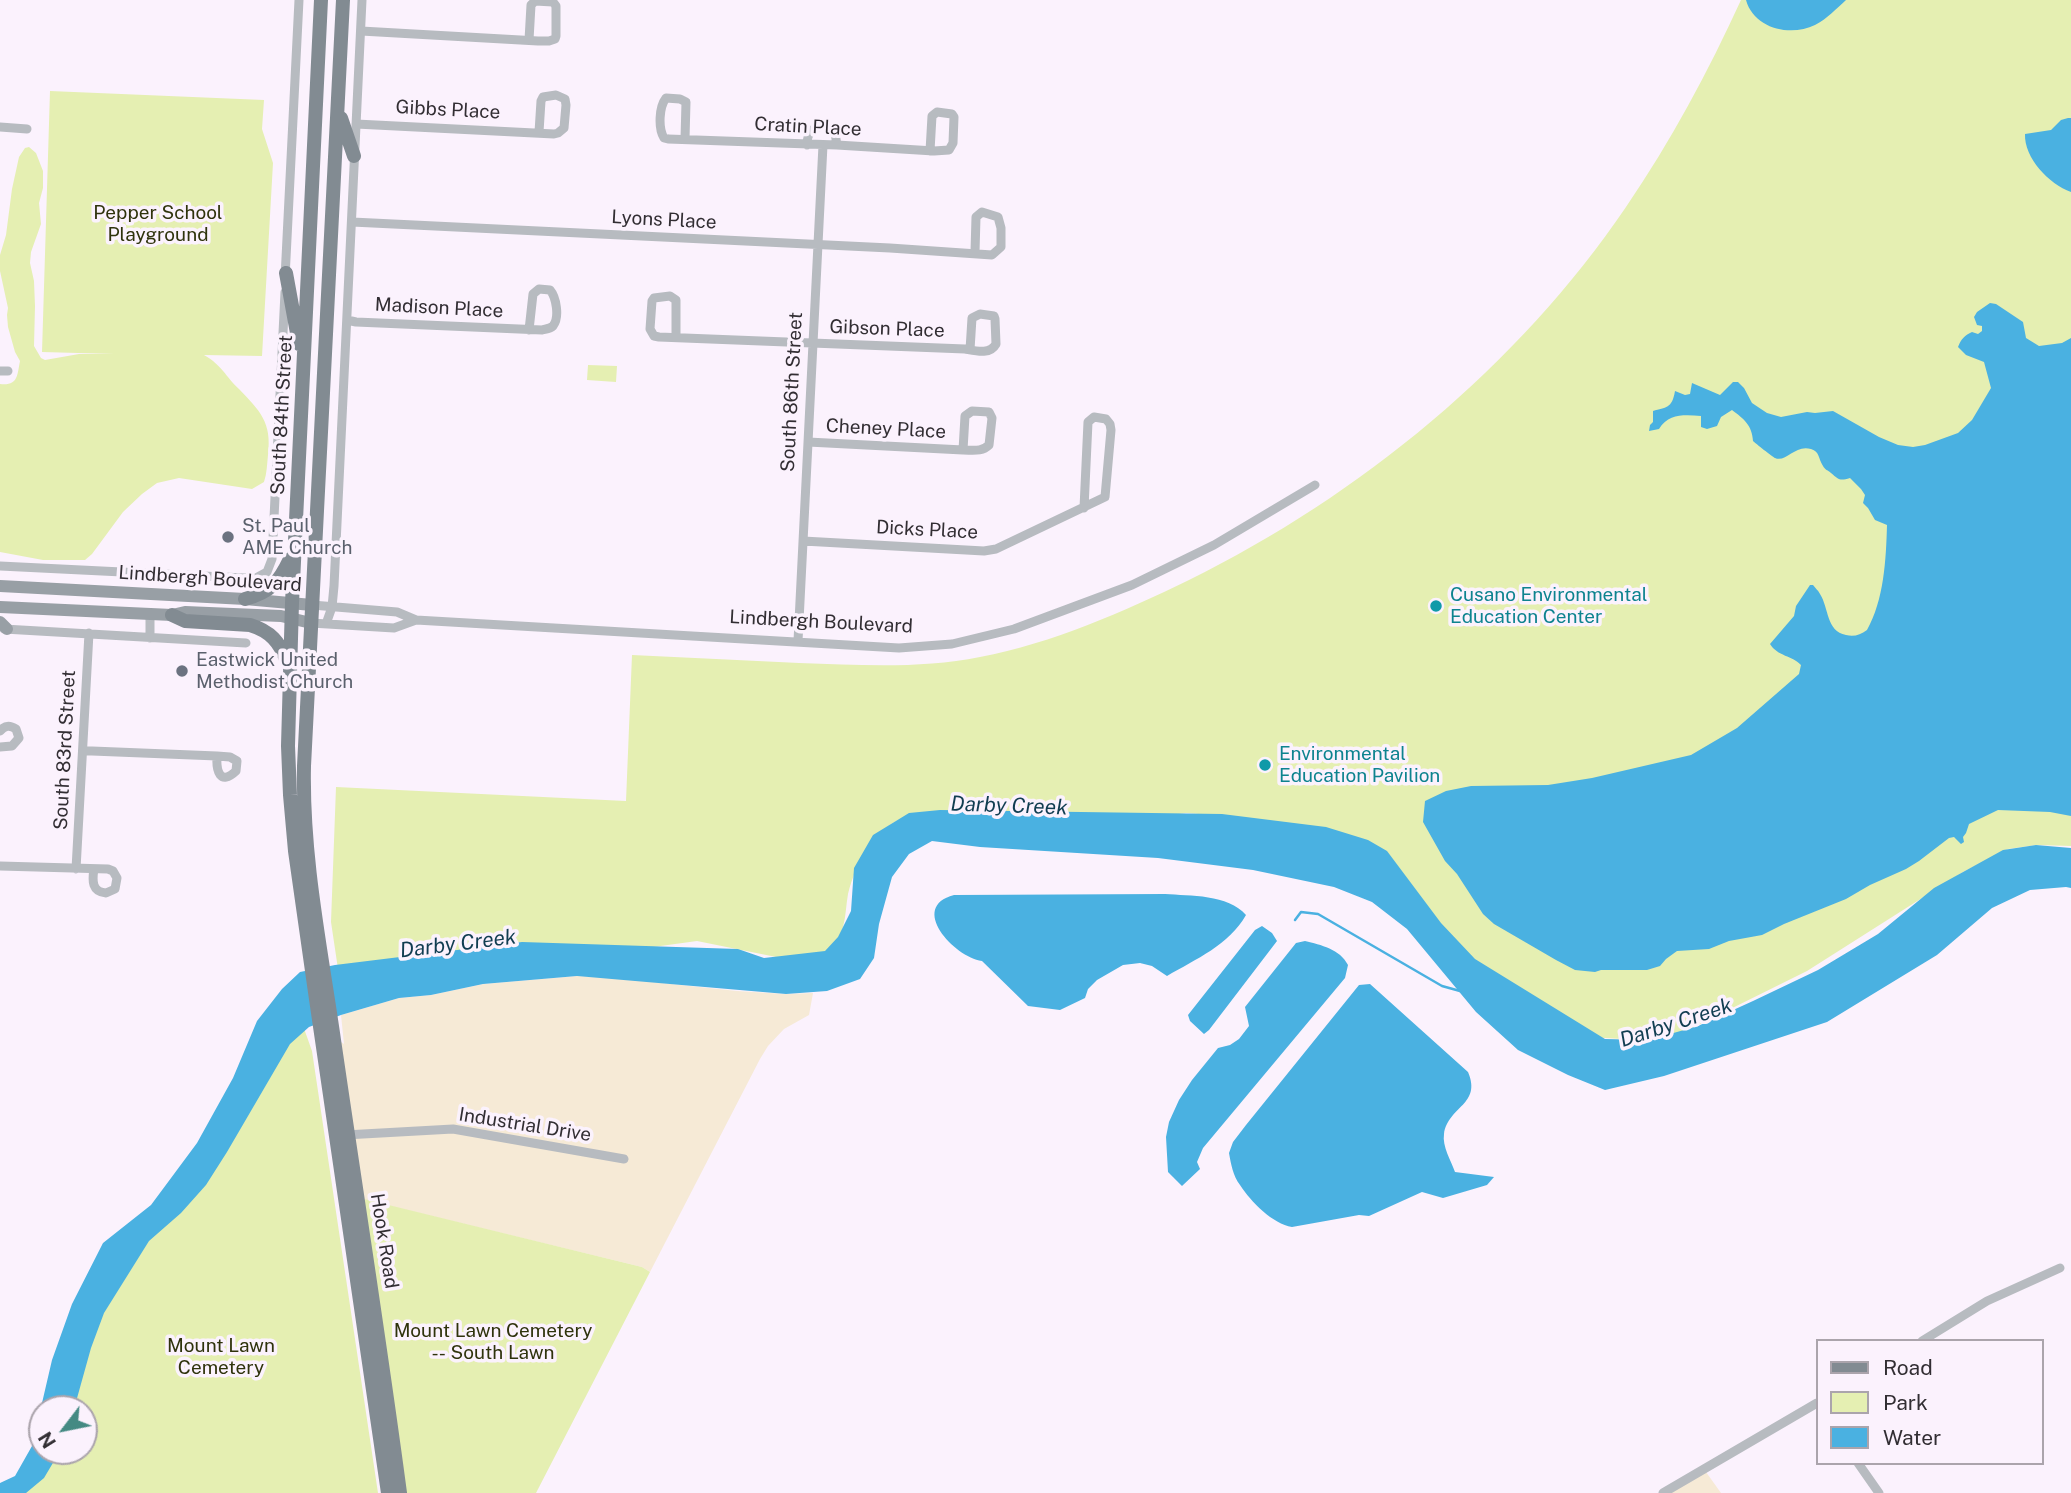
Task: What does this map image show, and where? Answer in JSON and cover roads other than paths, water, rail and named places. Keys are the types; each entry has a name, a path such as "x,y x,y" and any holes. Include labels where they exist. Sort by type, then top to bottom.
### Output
{"main road":[{"name":"South 84th Street","path":"314,945 295,850 288,746 294,551 321,0"},
{"name":"South 84th Street","path":"321,996 306,844 303,766 319,623 312,605 343,0"},
{"path":"338,110 354,156"},
{"path":"286,273 303,367"},
{"path":"245,598 261,593 278,582 294,551"},
{"name":"Lindbergh Boulevard","path":"0,586 245,598 312,605"},
{"name":"Lindbergh Boulevard","path":"0,607 172,615 186,612 281,616 319,623"},
{"path":"172,615 186,621 250,625 265,630 281,648 290,673"},
{"name":"Hook Road","path":"321,996 342,1135 388,1493"},
{"name":"Hook Road","path":"342,1135 383,1363 400,1493"}],"street":[{"name":"South 84th Street","path":"262,575 270,567 272,559 299,0"},
{"name":"South 84th Street","path":"319,623 332,607 362,0"},
{"path":"361,31 529,40 550,41 555,39 556,6 553,2 535,1 531,5 529,40"},
{"name":"Gibbs Place","path":"356,124 558,133 564,128 565,99 556,95 543,97 539,132"},
{"name":"Cratin Place","path":"685,139 686,102 666,99 662,108 660,131 662,136 668,139 930,151"},
{"path":"937,112 952,114 952,147 946,151 930,151 932,116 937,112"},
{"path":"807,145 809,132 824,126 835,133 837,145"},
{"path":"0,127 27,129"},
{"name":"South 86th Street","path":"799,641 823,145"},
{"name":"Lyons Place","path":"352,222 975,252 992,255 999,251 1002,228 998,216 982,212 976,218 975,252"},
{"name":"Madison Place","path":"347,320 529,330 546,330 553,326 556,306 550,290 539,289 533,294 529,330"},
{"name":"Gibson Place","path":"676,337 676,300 670,296 654,298 651,333 654,336 676,337 970,350 988,351 994,347 994,316 981,314 972,318 970,350"},
{"name":"Cheney Place","path":"807,442 963,450 979,450 989,445 992,418 989,412 972,411 965,416 963,450"},
{"name":"Dicks Place","path":"803,541 996,549 1102,500 1106,494 1111,430 1106,419 1094,417 1088,422 1084,508"},
{"name":"Lindbergh Boulevard","path":"312,605 397,612 416,620 899,648 952,644 1014,629 1111,593 1214,545 1315,485"},
{"name":"Lindbergh Boulevard","path":"0,566 244,578 262,575"},
{"name":"Lindbergh Boulevard","path":"150,614 150,638"},
{"name":"Lindbergh Boulevard","path":"319,623 394,628 416,620"},
{"path":"2,627 246,643"},
{"name":"South 83rd Street","path":"76,869 89,633"},
{"path":"0,731 12,726 19,738 12,746 0,747"},
{"path":"83,751 217,756"},
{"path":"0,866 94,869"},
{"name":"Industrial Drive","path":"342,1135 453,1129 625,1158"},
{"path":"1925,1339 1987,1301 2060,1268"},
{"path":"1663,1493 1815,1406"},
{"path":"1859,1465 1879,1493"}],"water":[{"path":"1746,0 1846,0 1819,23 1805,29 1785,30 1774,28 1757,18"},
{"path":"2071,118 2071,192 2054,183 2039,169 2029,152 2025,134 2051,130 2061,120"},
{"path":"1990,303 1996,304 2023,322 2026,338 2039,346 2062,343 2071,338 2071,816 2050,812 1998,810 1969,824 1961,844 1954,837 1949,838 1906,869 1846,899 1762,935 1729,941 1709,949 1677,951 1660,966 1647,970 1575,970 1494,924 1483,914 1457,874 1445,861 1423,822 1425,801 1446,791 1471,786 1548,785 1592,778 1691,755 1737,728 1799,674 1801,665 1770,644 1794,616 1796,606 1810,585 1813,585 1823,600 1831,624 1846,635 1857,635 1867,630 1877,606 1885,566 1887,525 1875,520 1863,503 1865,495 1850,478 1842,480 1836,477 1825,468 1811,449 1800,449 1783,458 1775,458 1753,441 1747,423 1732,410 1721,417 1717,426 1707,429 1701,427 1701,416 1683,415 1668,420 1659,429 1649,431 1653,422 1653,411 1670,404 1675,391 1690,394 1692,383 1720,395 1733,382 1738,382 1752,403 1767,413 1781,417 1833,411 1898,445 1925,445 1958,433 1972,420 1991,388 1984,362 1966,355 1958,347 1967,334 1978,334 1982,331 1982,326 1977,325 1974,317"},
{"path":"940,810 1222,814 1326,827 1368,840 1387,851 1441,923 1475,959 1605,1039 1649,1040 1698,1026 1753,1001 1818,970 1878,934 1934,888 2003,850 2036,845 2071,848 2071,888 2030,890 1992,908 1937,955 1827,1022 1664,1076 1605,1090 1518,1050 1476,1012 1407,929 1372,902 1334,887 1253,870 1158,858 980,847 932,841 909,854 892,877 879,924 874,958 860,979 827,991 786,994 577,976 483,984 431,995 399,998 309,1027 290,1044 206,1185 181,1213 149,1241 104,1313 78,1395 44,1395 52,1360 72,1304 103,1243 151,1205 197,1143 233,1078 257,1021 282,989 300,972 335,965 522,942 738,949 764,958 825,951 838,937 851,911 854,868 873,835 909,813"},
{"path":"1165,894 1219,900 1238,908 1246,915 1231,935 1221,943 1167,976 1152,966 1140,963 1123,965 1097,980 1088,989 1085,998 1060,1010 1028,1006 982,961 971,958 949,942 935,920 935,910 941,901 954,895"},
{"path":"1262,926 1272,933 1277,941 1204,1034 1190,1021 1188,1015 1255,930"},
{"path":"1305,941 1330,948 1340,955 1348,965 1345,978 1203,1148 1197,1162 1200,1169 1182,1186 1168,1172 1166,1137 1169,1122 1179,1100 1218,1048 1239,1039 1249,1026 1245,1007 1296,943"},
{"path":"1370,984 1468,1072 1471,1092 1451,1117 1444,1134 1444,1143 1455,1172 1494,1177 1487,1185 1443,1198 1422,1192 1369,1216 1359,1215 1292,1227 1285,1225 1263,1211 1245,1192 1234,1174 1229,1153 1233,1142 1246,1125 1359,985"},
{"path":"28,1453 28,1465 52,1465 44,1478 26,1493 0,1493 0,1483 15,1476"}],"waterway":[{"path":"1295,920 1301,912 1318,914 1442,986 1460,991"}],"place":[{"name":"St. Paul AME Church","path":"228,537"},
{"name":"Cusano Environmental Education Center","path":"1436,606"},
{"name":"Eastwick United Methodist Church","path":"182,671"},
{"name":"Environmental Education Pavilion","path":"1265,765"}],"park label":[{"name":"Pepper School Playground","path":"158,224"},
{"name":"Mount Lawn Cemetery -- South Lawn","path":"493,1342"},
{"name":"Mount Lawn Cemetery","path":"221,1357"}],"water label":[{"name":"Darby Creek","path":"1009,806"},
{"name":"Darby Creek","path":"458,944"},
{"name":"Darby Creek","path":"1676,1023"}]}
